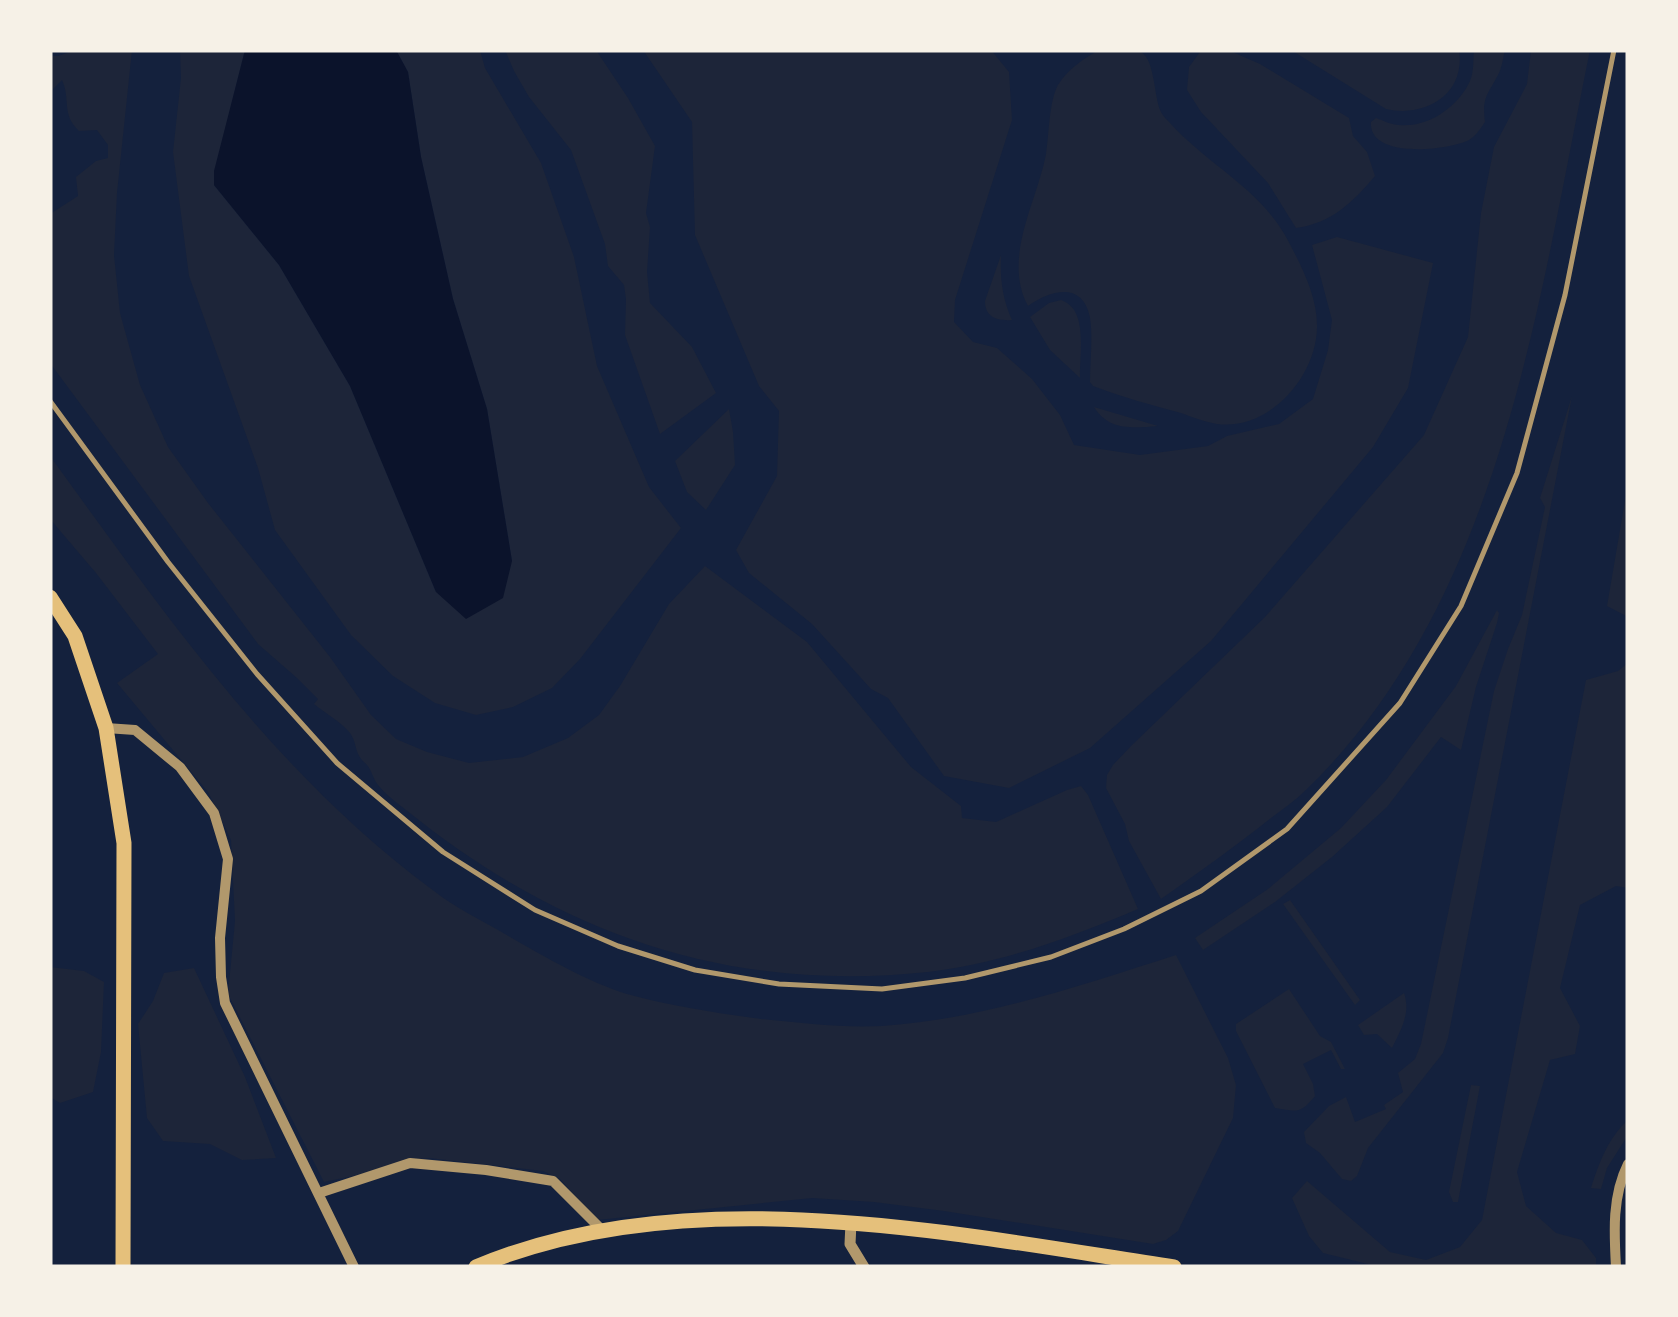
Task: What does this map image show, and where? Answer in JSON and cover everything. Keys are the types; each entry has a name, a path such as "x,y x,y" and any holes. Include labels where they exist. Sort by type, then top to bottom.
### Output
{"highway":[{"path":"50,597 75,636 106,728 124,843 123,1267"},
{"path":"476,1267 512,1251 602,1230 683,1221 766,1220 851,1223 1174,1267"}],"street":[{"path":"106,728 135,730 180,767 214,813 228,860 220,938 225,1003 354,1267"},
{"path":"319,1193 410,1163 486,1170 553,1181 602,1230"},
{"path":"1616,1267 1614,1226 1620,1179 1628,1164"},
{"path":"851,1223 850,1244 864,1267"}],"lane":[{"path":"50,401 168,562 283,704 336,763 442,852 535,910 618,946 695,970 779,984 882,988 965,978 1050,957 1124,929 1201,891 1286,829 1400,703 1461,606 1517,473 1565,295 1614,50"}],"shaded area":[{"path":"69,50 132,50 114,255 120,313 140,385 168,447 371,715 396,739 469,763 523,757 568,738 599,715 669,604 705,566 807,642 911,767 961,806 962,818 996,822 1081,786 1138,909 1035,948 955,968 855,976 784,973 716,963 650,946 587,922 525,891 465,854 395,801 376,783 350,733 314,704 318,699 258,644 50,363 50,214 78,196 76,177 96,161 108,158 108,145 97,130 79,131 73,125 62,80 50,92 50,56"},
{"path":"180,50 245,50 214,185 279,265 350,386 436,592 512,561 487,409 453,299 421,157 408,72 396,50 480,50 485,68 541,163 574,257 597,366 649,487 681,528 580,659 552,688 513,707 476,715 435,703 393,676 351,635 275,530 258,468 189,276 173,152"},
{"path":"245,50 396,50 408,72 421,157 453,299 487,409 512,561 503,598 466,619 436,592 350,386 279,265 214,185 214,171"},
{"path":"505,50 596,50 655,146 646,213 650,227 650,303 692,347 716,393 660,434 625,335 624,285 608,266 605,244 571,150 529,97"},
{"path":"643,50 991,50 1009,72 1012,120 955,300 954,322 973,342 997,348 1032,379 1060,415 1074,445 1140,455 1208,446 1227,436 1279,424 1313,399 1328,350 1332,320 1312,245 1337,237 1433,263 1408,388 1373,447 1211,641 1090,748 1009,788 944,776 888,698 871,689 812,624 749,573 736,550 777,476 779,411 759,386 695,235 692,122"},
{"path":"1099,50 1143,53 1151,68 1163,115 1274,218 1307,280 1317,316 1315,346 1308,365 1286,397 1254,419 1236,424 1212,423 1093,386 1090,318 1081,298 1056,293 1028,306 1021,288 1020,249 1046,154 1053,100 1066,74"},
{"path":"1228,50 1260,64 1349,118 1353,136 1367,152 1375,176 1341,210 1296,228 1268,183 1201,112 1187,90 1189,67 1200,52"},
{"path":"1291,50 1459,50 1460,66 1450,90 1440,99 1429,106 1401,111 1386,109"},
{"path":"1474,50 1505,50 1485,102 1485,122 1473,137 1444,147 1411,149 1382,142 1373,134 1371,122 1376,118 1410,125 1431,119 1450,107 1470,81"},
{"path":"1531,50 1590,50 1529,346 1502,444 1468,539 1426,630 1373,713 1298,797 1161,899 1129,841 1125,824 1106,788 1107,775 1131,746 1265,617 1424,435 1468,337 1481,213 1494,147 1527,84"},
{"path":"1001,255 1002,288 1012,320 993,317 986,307"},
{"path":"1061,300 1070,305 1079,323 1080,378 1050,350 1030,317 1049,303"},
{"path":"1572,396 1448,1038 1443,1053 1368,1148 1357,1176 1351,1181 1342,1179 1306,1143 1304,1132 1329,1106 1346,1097 1355,1122 1386,1109 1384,1105 1403,1092 1398,1073 1415,1059 1421,1044 1494,691 1522,615 1545,507 1540,498"},
{"path":"1094,407 1158,426 1114,424"},
{"path":"729,409 735,465 706,510 687,492 675,461"},
{"path":"50,456 180,632 323,796 442,897 597,983 677,1006 761,1019 882,1026 994,1009 1176,955 1228,1058 1236,1085 1233,1118 1178,1231 1153,1244 944,1211 812,1198 597,1220 560,1179 543,1171 429,1158 401,1161 324,1182 228,994 235,921 231,840 208,792 117,683 158,654 50,519"},
{"path":"1628,483 1628,617 1607,606"},
{"path":"1497,610 1497,623 1461,750 1441,737 1387,807 1332,857 1275,902 1203,950 1195,938 1268,889 1341,828 1386,780 1456,686"},
{"path":"1628,663 1628,888 1616,886 1580,905 1560,988 1580,1026 1575,1054 1550,1060 1517,1172 1526,1206 1556,1233 1582,1240 1596,1258 1596,1267 1380,1267 1323,1253 1309,1236 1292,1198 1307,1181 1390,1252 1426,1260 1460,1247 1482,1220 1586,680 1618,671"},
{"path":"1290,900 1360,1000 1355,1005 1283,904"},
{"path":"50,967 84,971 104,982 101,1052 93,1092 60,1103 50,1097"},
{"path":"194,968 245,1077 276,1158 242,1160 210,1144 163,1141 147,1118 138,1024 164,973"},
{"path":"1289,989 1320,1036 1331,1042 1345,1069 1341,1069 1331,1050 1303,1064 1315,1096 1293,1111 1275,1108 1236,1031 1236,1024"},
{"path":"1404,993 1406,1014 1392,1048 1377,1034 1364,1035 1358,1025"},
{"path":"1471,1085 1480,1086 1458,1202 1453,1202 1449,1192"},
{"path":"1628,1120 1628,1135 1607,1168 1601,1189 1591,1188 1610,1143"}]}
